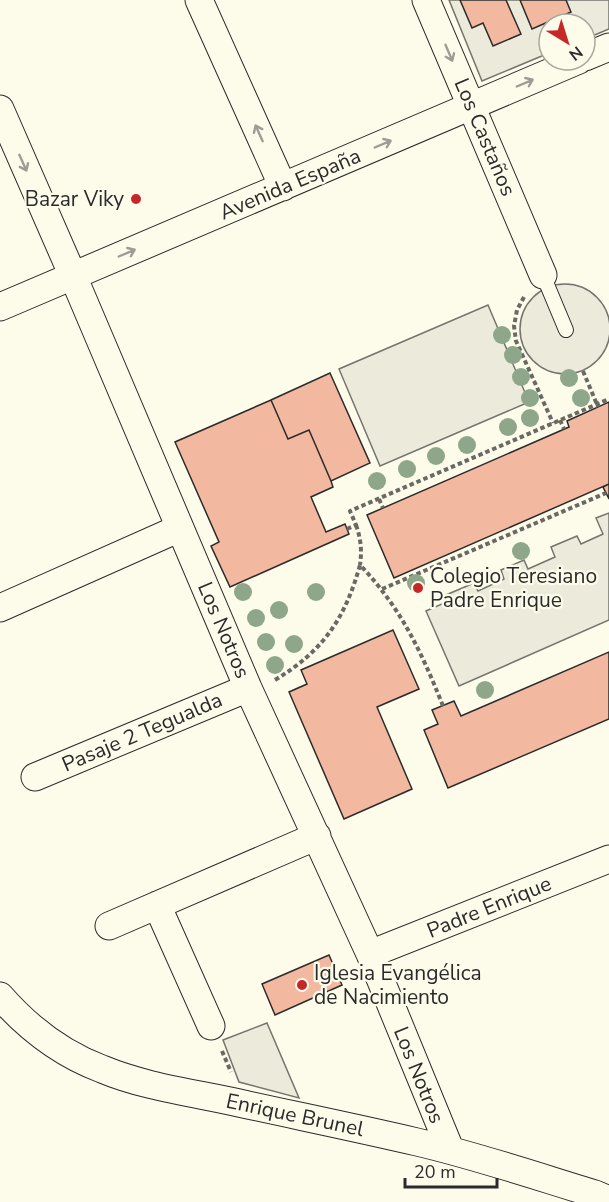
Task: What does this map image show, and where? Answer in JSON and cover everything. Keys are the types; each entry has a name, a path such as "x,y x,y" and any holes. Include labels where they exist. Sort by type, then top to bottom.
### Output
{"street":[{"path":"199,0 283,187"},
{"name":"Los Castaños","path":"426,0 543,274"},
{"name":"Avenida España","path":"0,307 551,72"},
{"name":"Los Notros","path":"0,109 248,688 370,954 450,1149"},
{"path":"0,608 180,528"},
{"name":"Pasaje 2 Tegualda","path":"35,777 248,688"},
{"path":"109,926 317,836"},
{"name":"Padre Enrique","path":"370,954 609,859"},
{"path":"157,905 211,1026"},
{"name":"Enrique Brunel","path":"0,996 15,1013 55,1046 102,1070 154,1085 450,1149 604,1194"}],"lane":[{"path":"543,274 566,330"}],"path":[{"path":"523,357 553,423"},
{"path":"583,371 598,406"},
{"path":"248,688 275,680 300,664 321,644 339,619 355,584 360,566 360,537 350,511 560,420 598,406 609,399"},
{"path":"560,420 564,429"},
{"path":"382,589 606,493"},
{"path":"379,499 383,508"},
{"path":"347,529 356,525"},
{"path":"360,566 382,589 402,618 429,672 442,706"},
{"path":"211,1026 245,1104"}],"shaded area":[{"path":"449,0 609,0 609,29 597,34 597,12 537,12 537,58 482,81"},
{"path":"565,284 582,288 597,297 606,312 610,329 606,346 597,361 582,370 565,374 548,370 533,361 524,346 520,329 524,312 533,297 548,288"},
{"path":"488,305 529,402 380,466 339,369"},
{"path":"609,513 609,620 459,686 426,611 449,601 446,595 474,583 478,591 504,579 501,570 524,560 528,569 555,557 551,547 577,536 581,544 603,534 596,518"},
{"path":"267,1023 299,1098 239,1082 223,1040"}],"building":[{"path":"460,0 506,0 521,34 493,46 483,23 472,28"},
{"path":"520,0 566,0 571,12 537,12 537,27 532,29"},
{"path":"330,373 370,463 331,481 309,430 288,439 271,400"},
{"path":"271,400 288,439 309,430 331,481 333,487 311,497 326,532 345,524 349,534 230,587 211,546 219,542 175,442"},
{"path":"609,402 609,484 394,578 367,515 569,427 567,421"},
{"path":"609,484 609,499 603,487"},
{"path":"393,630 419,689 377,707 412,789 344,819 289,692 307,684 301,670"},
{"path":"609,652 609,719 448,788 424,730 438,724 432,710 454,701 461,716"},
{"name":"Iglesia Evangélica de Nacimiento","path":"329,955 342,985 275,1015 262,984"}],"place":[{"name":"Bazar Viky","path":"136,199"},
{"name":"Colegio Teresiano Padre Enrique","path":"418,588"},
{"name":"Iglesia Evangélica de Nacimiento","path":"302,985"}]}
